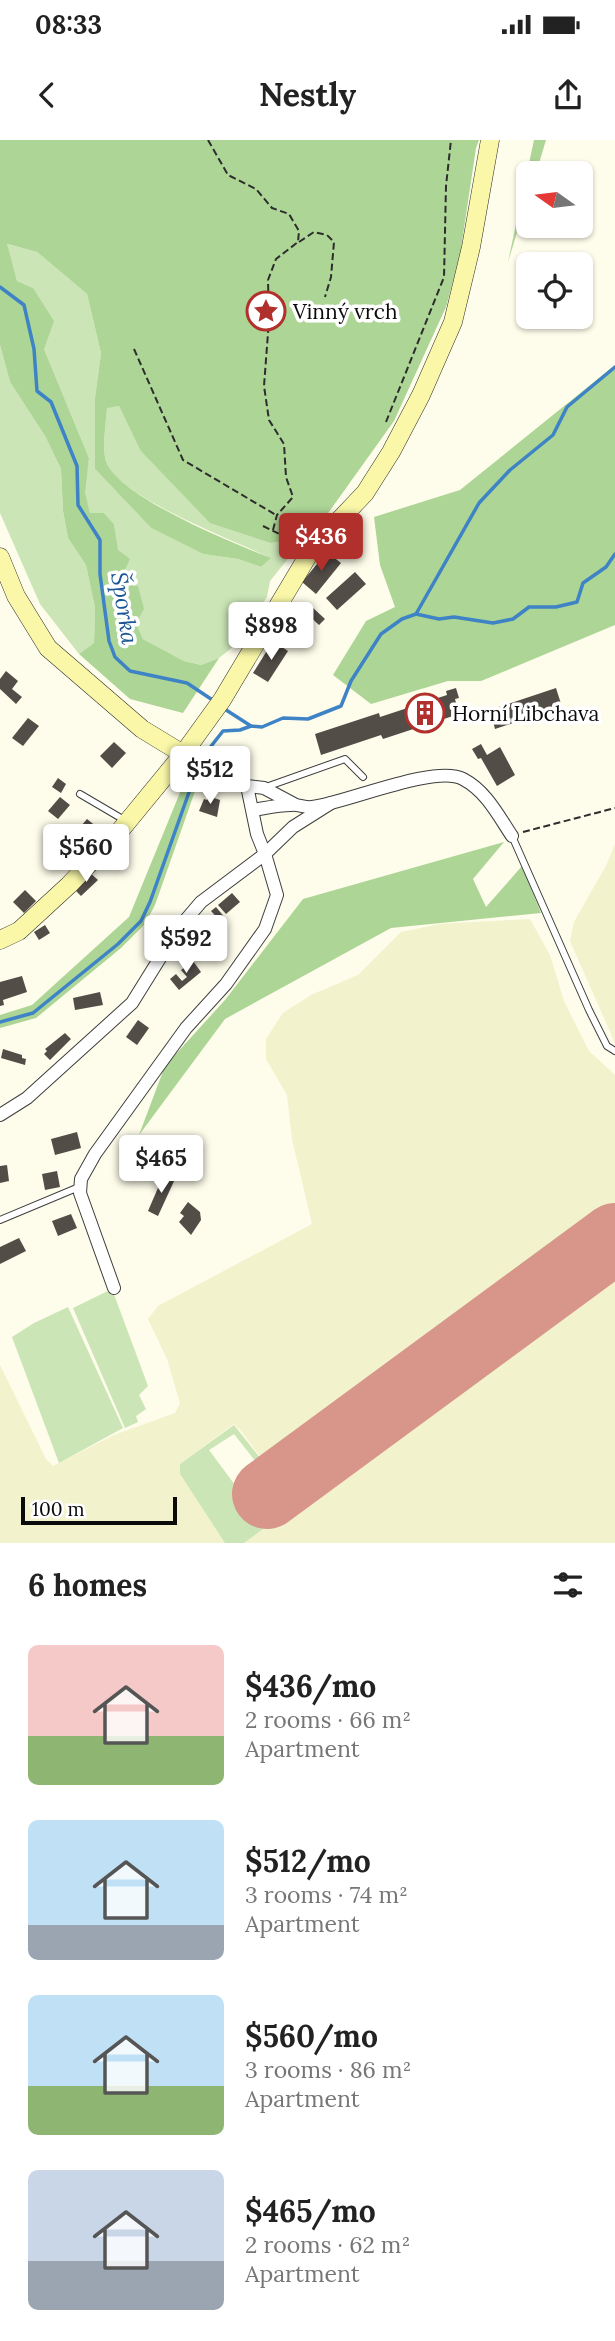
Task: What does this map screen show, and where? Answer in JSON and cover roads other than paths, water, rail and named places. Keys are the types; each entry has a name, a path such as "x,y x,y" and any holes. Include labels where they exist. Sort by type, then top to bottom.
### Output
{"street":[{"path":"0,940 19,932 194,759 219,705 312,549 325,532 365,493 391,452 421,395 453,322 471,247 490,140"},
{"path":"0,557 16,596 48,648 142,729 194,759 247,786 264,788 293,804 308,807 431,777 461,777 480,790 512,835"},
{"path":"114,1288 80,1193 81,1179 95,1154 146,1082 186,1028 226,984 265,929 278,895 257,834 247,786"},
{"path":"0,1115 27,1098 132,1003 178,929 201,902 265,854 293,827 331,803"},
{"path":"253,810 293,804"}],"lane":[{"path":"264,788 345,759 363,777"},
{"path":"80,794 128,822"},
{"path":"512,835 589,1010 607,1046 615,1051"},
{"path":"0,1220 81,1186"}],"waterway":[{"name":"Šporka","path":"0,287 24,305 34,349 37,391 51,402 77,466 78,505 100,540 100,574 109,641 115,657 130,671 187,683 214,701"},
{"path":"416,614 479,503 510,470 553,435 567,407 615,367"},
{"name":"Šporka","path":"223,708 251,726 262,727 283,718 308,719 341,706 351,681 381,634 402,619 416,614 439,619 454,617 493,623 513,619 529,607 556,607 577,602 583,583 606,567 615,554"},
{"path":"201,759 223,731 251,726"},
{"path":"0,1022 33,1013 118,944 141,921 198,767"}],"place":[{"name":"Vinný vrch","path":"266,311"},
{"name":"Horní Libchava","path":"425,713"}]}
